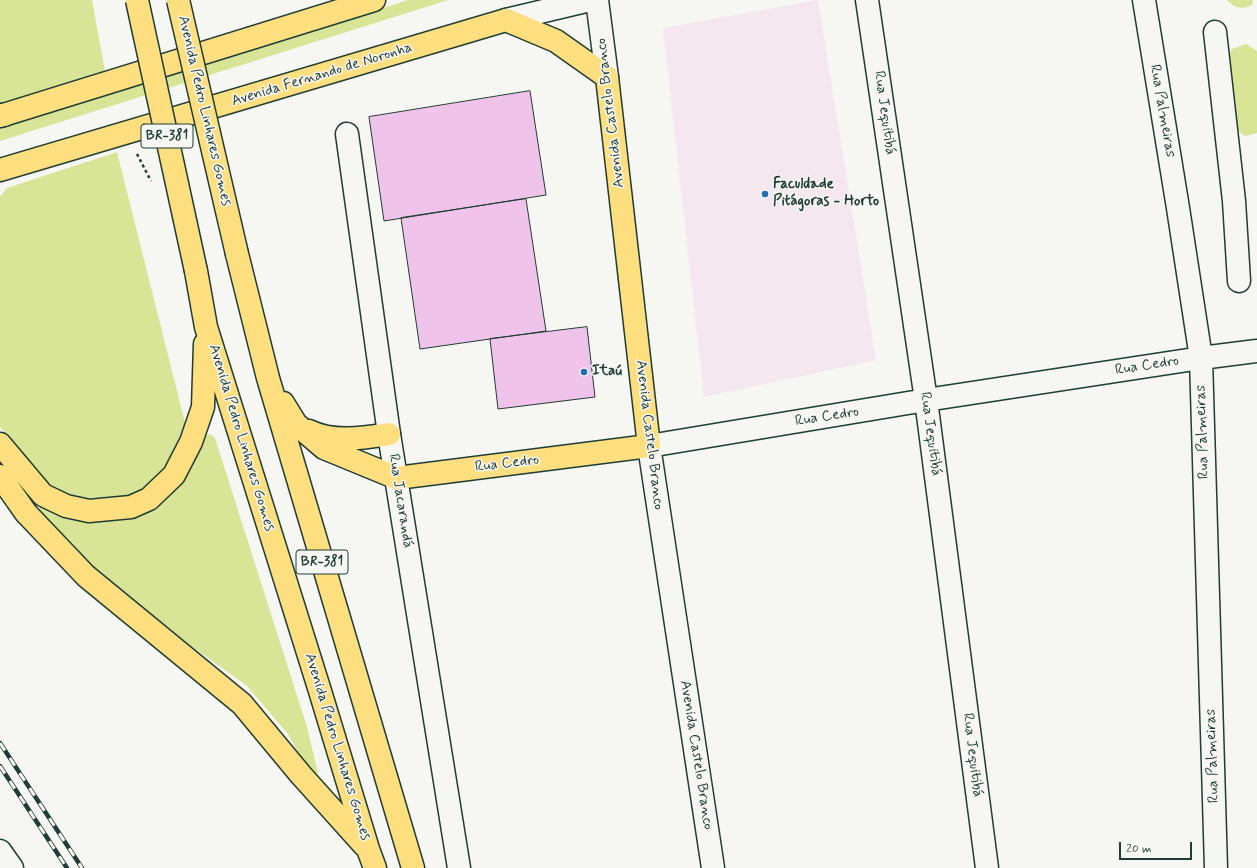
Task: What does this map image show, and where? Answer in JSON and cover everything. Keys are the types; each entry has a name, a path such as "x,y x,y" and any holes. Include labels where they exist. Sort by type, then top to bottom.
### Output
{"main road":[{"name":"Avenida Pedro Linhares Gomes","path":"137,0 196,271 206,327 371,859"},
{"name":"Avenida Pedro Linhares Gomes","path":"178,0 237,254 268,378 413,868"},
{"path":"1,116 374,0"},
{"path":"506,20 556,41 607,76"},
{"name":"Avenida Fernando de Noronha","path":"0,170 506,20"},
{"name":"Avenida Castelo Branco","path":"607,76 649,446"},
{"path":"0,444 43,495 66,506 89,511 131,507 148,499 174,475 191,442 203,407 206,327"},
{"path":"268,378 296,424 324,448 397,478"},
{"path":"296,424 318,435 354,439 389,434"},
{"name":"Rua Cedro","path":"397,478 649,446"},
{"path":"0,476 26,513 86,576 242,704 371,859"}],"street":[{"path":"506,20 590,0"},
{"name":"Avenida Castelo Branco","path":"597,0 607,76"},
{"name":"Rua Jequitibá","path":"867,0 926,400 987,868"},
{"name":"Rua Palmeiras","path":"1144,0 1201,358 1216,868"},
{"path":"1215,32 1234,201 1239,281"},
{"name":"Rua Jacarandá","path":"347,134 389,434 459,868"},
{"name":"Rua Cedro","path":"649,446 926,400 1201,358 1257,351"},
{"name":"Avenida Castelo Branco","path":"649,446 713,868"},
{"path":"0,851 12,868"}],"path":[{"path":"135,150 153,186"}],"shaded area":[{"name":"Faculdade Pitágoras - Horto","path":"818,0 876,360 704,397 663,28"}],"green space":[{"path":"0,0 92,0 105,71 0,108"},
{"path":"408,0 448,0 0,141 0,128"},
{"path":"1227,0 1253,0 1252,5 1242,8 1233,5"},
{"path":"1246,44 1257,51 1257,133 1245,136 1232,126 1224,65 1232,49"},
{"path":"117,152 185,423 167,466 145,492 114,501 81,501 48,483 0,427 0,197 7,188"},
{"path":"210,434 215,438 307,727 318,773 311,775 288,734 247,686 190,645 148,611 112,585 49,525 38,511 41,505 83,521 114,519 202,439"}],"building":[{"path":"530,91 546,195 384,221 369,117"},
{"path":"526,199 546,331 420,349 401,218"},
{"path":"587,327 595,397 498,409 490,339"}],"railway":[{"path":"0,743 82,868"},
{"path":"0,766 67,868"}],"place":[{"name":"Faculdade Pitágoras - Horto","path":"765,194"},
{"name":"Itaú","path":"584,372"}]}
